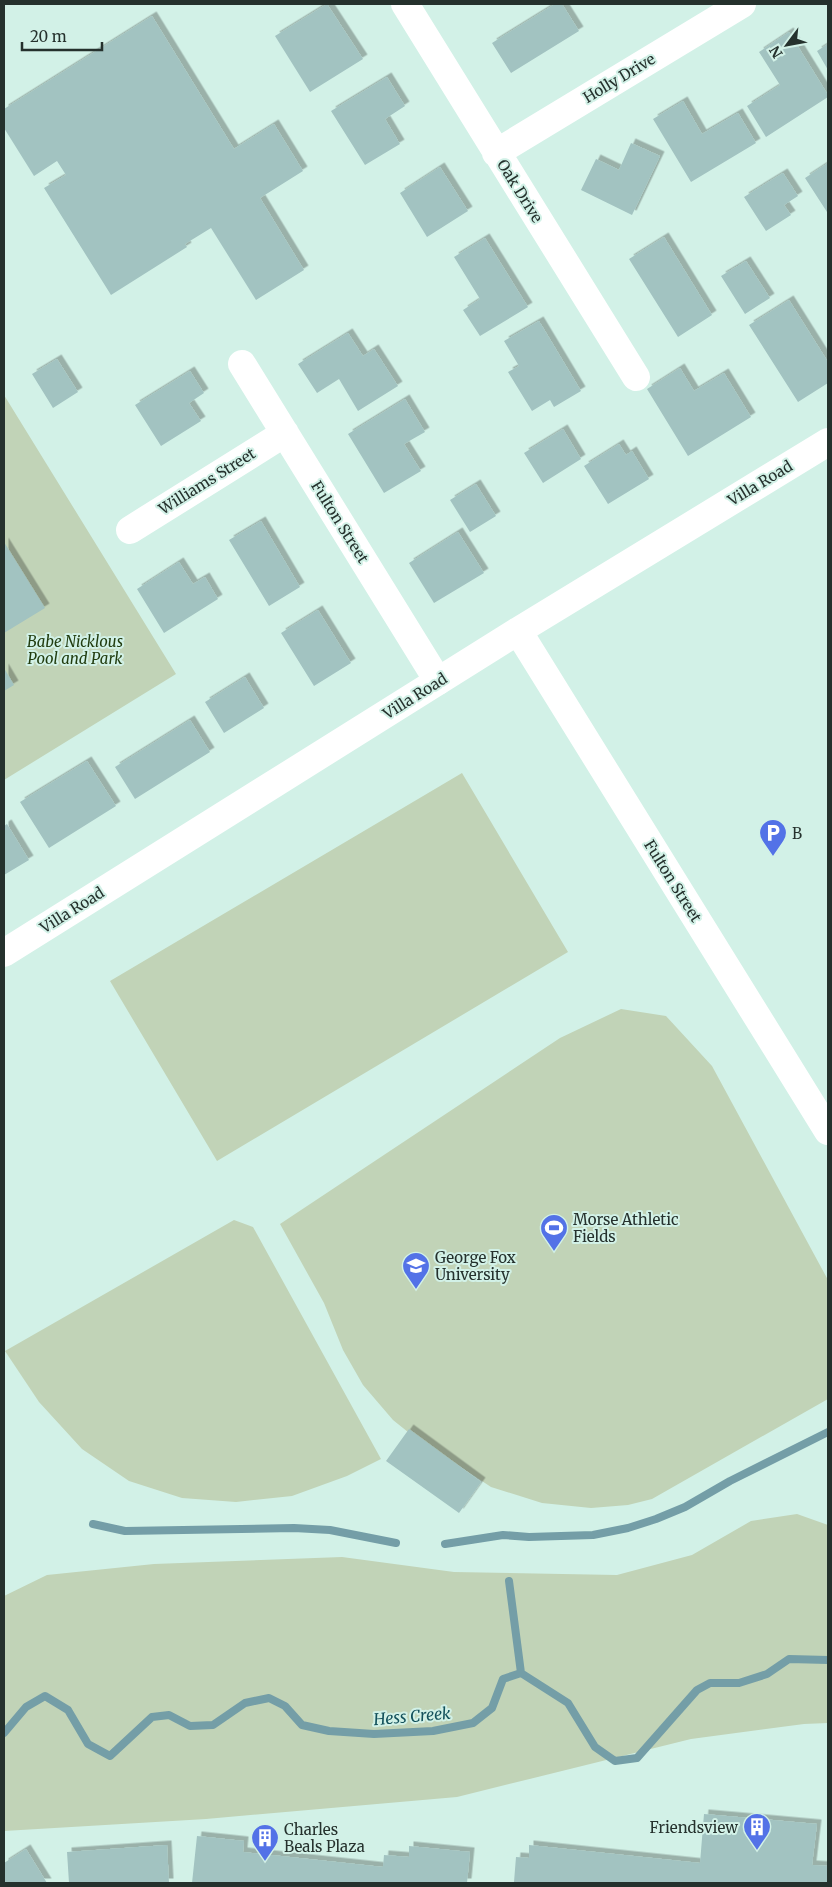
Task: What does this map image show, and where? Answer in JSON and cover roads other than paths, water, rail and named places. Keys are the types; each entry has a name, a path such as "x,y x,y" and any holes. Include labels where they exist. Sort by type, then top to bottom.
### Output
{"street":[{"name":"Oak Drive","path":"405,4 636,377"},
{"name":"Holly Drive","path":"496,153 742,4"},
{"name":"Fulton Street","path":"242,364 438,681"},
{"name":"Williams Street","path":"130,530 285,433"},
{"name":"Villa Road","path":"4,953 518,631 828,442"},
{"name":"Fulton Street","path":"518,631 828,1131"}],"waterway":[{"path":"445,1544 503,1535 529,1537 593,1535 628,1528 685,1507 730,1481 828,1432"},
{"path":"93,1524 125,1531 294,1528 330,1530 396,1543"},
{"path":"509,1581 521,1673"},
{"name":"Hess Creek","path":"4,1733 26,1707 45,1696 68,1710 88,1744 110,1756 152,1717 169,1715 190,1726 213,1725 245,1703 269,1698 285,1706 302,1725 329,1731 374,1734 433,1731 473,1723 492,1708 503,1679 521,1673 568,1703 595,1747 615,1761 637,1758 697,1690 710,1683 739,1683 767,1674 789,1659 828,1660"}],"place":[{"name":"B","path":"773,857"},
{"name":"Morse Athletic Fields","path":"554,1252"},
{"name":"George Fox University","path":"416,1290"},
{"name":"Friendsview","path":"757,1851"},
{"name":"Charles Beals Plaza","path":"265,1862"}],"park label":[{"name":"Babe Nicklous Pool and Park","path":"75,650"}]}
